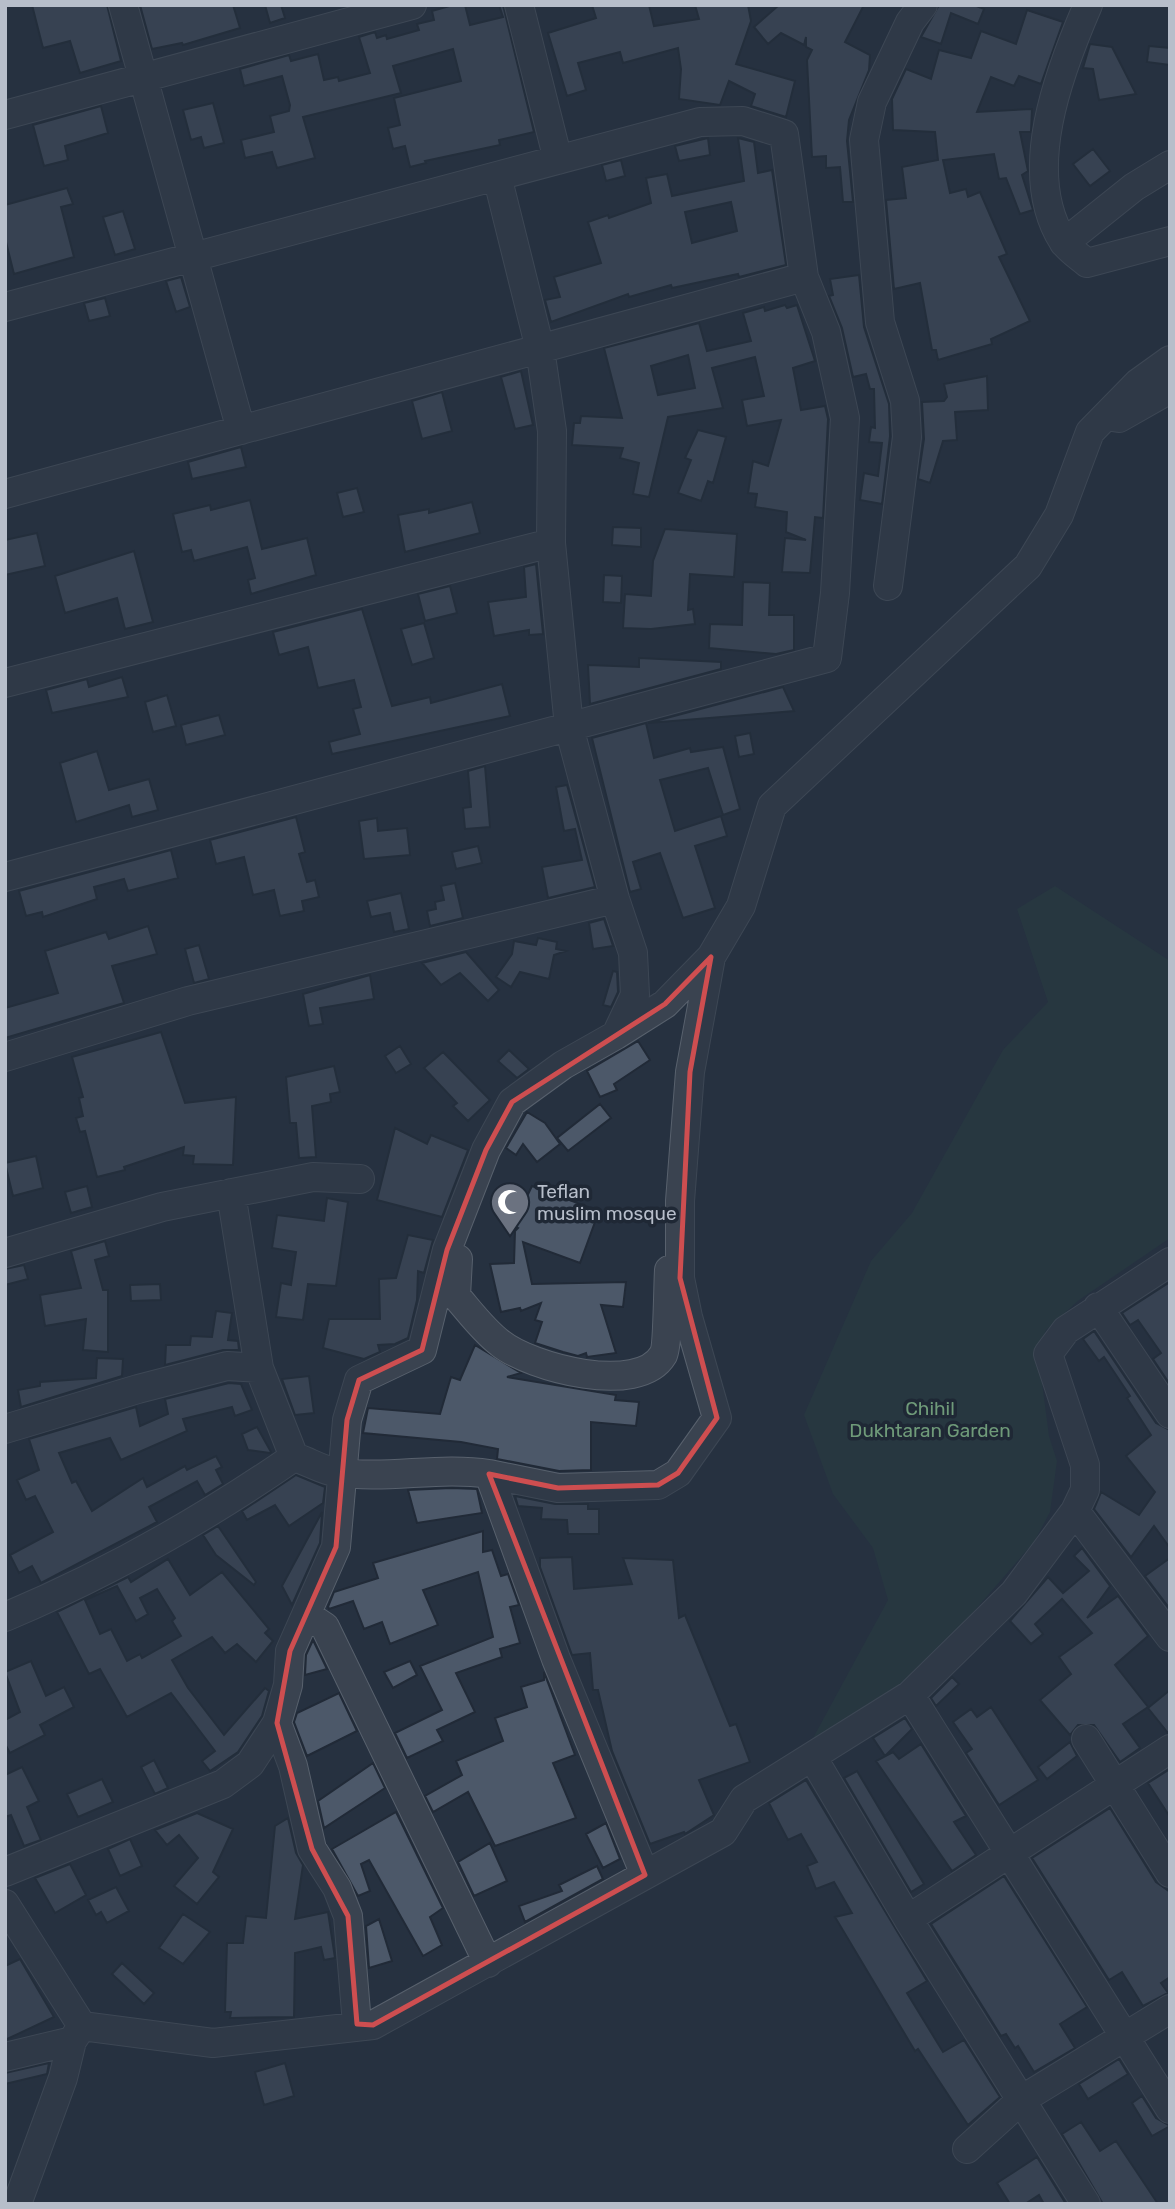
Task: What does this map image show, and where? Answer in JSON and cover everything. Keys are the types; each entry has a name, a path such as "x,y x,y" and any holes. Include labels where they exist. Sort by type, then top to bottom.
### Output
{"street":[{"path":"124,5 241,430"},
{"path":"5,115 412,5"},
{"path":"519,5 558,160"},
{"path":"888,586 907,437 905,401 880,322 864,140 872,102 910,22 923,5"},
{"path":"1088,5 1058,75 1043,173 1048,209 1064,243 1087,263 1170,241"},
{"path":"5,307 700,122 743,121 783,134 804,277 826,332 845,418 835,593 827,658 5,877"},
{"path":"1064,243 1134,187 1170,165"},
{"path":"497,176 540,349 552,431 551,543 569,727 615,899 634,953 635,995 616,1035"},
{"path":"5,494 804,277"},
{"path":"5,1872 223,1784 250,1764 277,1723 288,1685 290,1651 337,1547 347,1420 359,1380 422,1350 447,1250 486,1150 512,1102 563,1065 666,1004 710,957 741,906 772,806 1028,566 1059,515 1090,432 1138,383 1170,360"},
{"path":"1106,416 1119,418 1170,389"},
{"path":"5,683 551,543"},
{"path":"5,1056 188,1000 615,899"},
{"path":"294,1457 343,1473 428,1474 465,1470 558,1488 658,1485 678,1473 717,1418 688,1317 680,1278 680,1201 690,1072 710,957"},
{"path":"5,1254 162,1207 313,1177 360,1179"},
{"path":"231,1193 259,1368 294,1457"},
{"path":"447,1250 459,1254 456,1296 501,1345 551,1367 613,1377 651,1370 665,1353 671,1247 680,1201"},
{"path":"5,2056 77,2034 213,2043 357,2024 373,2025 723,1832 744,1799 910,1695 1014,1592 1075,1511 1085,1490 1084,1465 1048,1354 1066,1330 1170,1262"},
{"path":"1098,1307 1170,1414"},
{"path":"5,1429 138,1389 227,1366 259,1368"},
{"path":"5,1617 78,1586 223,1507 294,1457"},
{"path":"489,1474 556,1659 645,1875"},
{"path":"1075,1511 1170,1637"},
{"path":"306,1615 325,1627 488,1963"},
{"path":"910,1695 1124,2040 1170,2109"},
{"path":"277,1723 293,1766 312,1849 337,1888 348,1916 357,2024"},
{"path":"1086,1739 1170,1873"},
{"path":"908,1919 1170,1749"},
{"path":"813,1758 908,1919 1086,2204"},
{"path":"5,1904 77,2034 64,2078 17,2204"},
{"path":"967,2149 1021,2100 1124,2040 1170,2009"}],"highlighted area":[{"path":"711,957 690,1072 680,1278 717,1418 678,1473 658,1485 558,1488 489,1474 645,1875 373,2025 357,2024 348,1916 312,1849 277,1723 290,1651 336,1547 347,1420 359,1380 422,1350 447,1250 486,1150 512,1102 665,1004"}],"green space":[{"name":"Chihil Dukhtaran Garden","path":"1055,886 1170,961 1170,1238 1079,1300 1046,1330 1038,1352 1049,1436 1057,1461 1050,1512 1034,1542 923,1670 858,1716 812,1740 888,1600 873,1548 833,1494 804,1415 871,1261 912,1213 1003,1050 1048,1002 1017,909"}],"building":[{"path":"32,5 107,5 121,61 80,73 70,41 43,48"},
{"path":"140,5 233,5 240,28 183,45 182,43 152,49"},
{"path":"265,5 281,5 285,18 270,23"},
{"path":"453,5 465,5 470,25 503,17 499,5 503,5 534,132 499,140 500,145 425,161 426,163 410,167 405,146 393,149 388,128 400,125 394,98 461,81 453,49 393,66 401,93 303,117 315,158 277,168 272,152 245,158 241,140 274,132 270,116 289,111 290,105 282,76 244,86 240,69 289,55 291,61 318,54 324,80 338,77 339,81 370,73 359,37 375,32 377,38 386,35 387,39 419,30 417,24 434,20 432,11"},
{"path":"592,5 649,5 654,26 699,19 695,5 748,5 751,21 736,64 795,81 786,117 751,106 755,94 729,81 720,105 679,99 681,69 678,48 623,63 620,52 578,63 586,90 567,96 548,33 596,18"},
{"path":"779,5 864,5 845,42 870,55 869,70 849,120 847,141 853,202 843,202 840,167 826,168 826,156 812,157 807,60 812,50 806,47 806,37 804,45 781,33 768,44 754,27"},
{"path":"939,5 974,5 984,9 978,24 951,13 941,44 921,37"},
{"path":"1027,10 1063,22 1041,84 1019,76 1014,86 991,77 977,112 1032,109 1031,132 1020,132 1028,171 1022,175 1033,210 1020,214 1006,178 999,179 994,154 943,160 950,193 966,189 968,197 980,192 1007,254 999,257 1030,321 991,339 992,344 938,360 936,350 932,350 920,283 894,289 886,200 906,198 902,167 938,160 935,132 893,130 892,99 906,69 931,79 939,50 971,58 981,31 1016,44"},
{"path":"1090,44 1112,47 1136,94 1099,100 1093,69 1083,68"},
{"path":"1149,46 1170,48 1170,65 1147,62"},
{"path":"213,103 224,143 204,148 201,137 191,140 183,110"},
{"path":"101,106 108,133 65,146 68,160 44,166 33,125"},
{"path":"708,138 710,155 679,161 675,146"},
{"path":"738,138 754,142 758,173 772,170 786,265 739,277 738,274 672,288 671,285 629,297 628,294 551,322 545,300 560,297 554,277 601,263 588,222 608,215 609,218 651,203 646,178 667,174 672,196 744,181","holes":["731,202 737,231 692,243 685,212"]},
{"path":"1093,149 1110,171 1090,186 1073,164"},
{"path":"621,160 625,176 606,181 602,165"},
{"path":"67,188 73,204 61,207 74,257 14,274 5,238 5,205"},
{"path":"123,211 135,249 115,255 103,217"},
{"path":"859,275 864,327 889,404 890,436 882,504 860,500 864,473 878,476 882,443 869,442 871,427 875,428 874,389 870,389 866,374 853,377 842,328 829,296 833,295 830,279"},
{"path":"181,277 190,307 176,312 166,281"},
{"path":"105,298 110,316 89,321 84,303"},
{"path":"785,305 787,308 797,305 815,361 793,368 801,410 825,406 828,419 823,518 815,517 810,573 782,572 785,538 806,540 786,532 787,512 755,507 757,494 748,493 753,461 768,466 781,420 747,426 742,400 764,396 755,357 712,368 723,408 668,417 649,497 633,494 639,463 620,458 623,448 572,445 574,423 580,423 581,416 622,418 604,348 699,323 707,351 751,341 743,313 764,307 765,311","holes":["688,355 695,388 658,395 651,366"]},
{"path":"521,371 533,425 515,429 501,377"},
{"path":"987,376 988,410 955,412 957,440 943,441 930,483 918,479 924,439 922,402 944,401 947,397 944,384"},
{"path":"442,392 452,431 422,439 412,401"},
{"path":"698,430 726,437 713,483 708,481 701,501 678,493 691,460 685,458"},
{"path":"241,447 246,467 192,479 188,462"},
{"path":"357,488 364,512 343,517 337,493"},
{"path":"250,500 262,549 307,538 316,575 251,594 248,580 255,578 247,547 194,561 191,550 182,552 173,514 210,505 211,510"},
{"path":"472,502 480,533 405,552 398,515 429,509 429,513"},
{"path":"613,527 641,528 641,547 612,545"},
{"path":"665,529 737,534 734,577 690,574 688,610 693,609 695,624 651,629 623,628 625,594 651,596 653,561"},
{"path":"37,533 45,566 5,575 5,540"},
{"path":"134,551 153,622 125,629 117,598 65,613 55,576"},
{"path":"536,564 543,634 529,635 529,630 494,636 488,602 526,597 524,567"},
{"path":"604,575 622,576 621,603 603,602"},
{"path":"743,582 770,583 769,615 794,615 794,650 776,654 709,648 710,624 742,625"},
{"path":"450,586 457,613 425,621 418,594"},
{"path":"362,609 392,706 430,697 431,703 502,684 510,716 332,754 329,742 360,734 353,709 361,707 354,680 318,688 308,647 279,655 273,632"},
{"path":"424,623 434,658 412,665 401,629"},
{"path":"639,658 721,662 721,669 590,704 588,665 639,667"},
{"path":"122,677 128,697 52,713 46,690 87,679 89,687"},
{"path":"783,687 794,711 648,723"},
{"path":"167,695 176,726 153,732 145,702"},
{"path":"219,715 225,735 186,745 181,725"},
{"path":"646,723 654,758 690,748 691,752 723,747 740,809 723,815 708,768 660,780 675,831 721,816 727,836 695,846 715,908 683,918 660,853 633,862 641,889 630,892 592,738"},
{"path":"750,733 754,754 739,757 735,736"},
{"path":"97,751 109,790 149,779 158,810 132,817 129,805 76,822 60,763"},
{"path":"485,766 490,827 465,829 463,808 471,807 468,771"},
{"path":"567,785 595,887 548,898 542,867 582,860 575,829 564,831 556,787"},
{"path":"296,817 305,852 299,854 307,882 315,880 319,897 302,901 304,911 280,916 274,890 253,895 244,857 216,864 210,840"},
{"path":"377,818 378,831 407,828 410,855 364,859 359,821"},
{"path":"478,846 482,863 456,869 452,852"},
{"path":"171,850 178,878 128,891 124,879 94,887 97,899 43,917 42,912 26,916 19,891"},
{"path":"455,883 463,918 430,926 427,911 436,909 435,902 444,900 441,886"},
{"path":"401,893 409,929 394,932 390,913 371,917 367,901"},
{"path":"604,919 613,946 593,949 589,923"},
{"path":"148,926 157,954 112,966 124,1003 5,1038 5,1008 58,993 45,951 106,932 109,939"},
{"path":"538,938 557,942 556,949 566,951 554,955 549,979 520,972 511,987 496,977 512,954 514,941 536,945"},
{"path":"199,945 209,979 194,983 185,949"},
{"path":"466,952 499,990 488,1001 460,973 441,985 422,963"},
{"path":"613,971 617,972 618,992 611,1007 603,1005"},
{"path":"370,975 374,999 320,1008 323,1024 309,1026 303,994"},
{"path":"161,1032 185,1103 236,1097 233,1165 193,1164 194,1156 183,1155 184,1147 124,1167 125,1170 97,1177 85,1131 80,1132 76,1118 83,1116 79,1098 83,1097 72,1057"},
{"path":"638,1041 650,1060 614,1084 617,1090 600,1097 587,1071"},
{"path":"400,1046 411,1064 396,1073 385,1056"},
{"path":"509,1050 529,1069 517,1078 498,1061"},
{"path":"443,1052 490,1100 468,1121 453,1106 457,1103 424,1068"},
{"path":"334,1066 340,1092 330,1094 331,1102 312,1106 316,1157 299,1158 296,1123 290,1123 286,1077"},
{"path":"600,1104 611,1118 568,1151 557,1138"},
{"path":"527,1112 545,1123 560,1144 537,1162 523,1144 516,1155 506,1148"},
{"path":"395,1128 427,1144 431,1135 468,1150 442,1217 377,1200"},
{"path":"36,1156 43,1188 13,1196 5,1163"},
{"path":"87,1186 92,1207 71,1213 65,1192"},
{"path":"532,1186 599,1211 580,1263 523,1242 532,1284 626,1282 623,1307 601,1305 616,1353 587,1357 586,1353 578,1356 535,1343 542,1322 535,1320 541,1303 521,1311 520,1308 501,1312 490,1264 514,1263 515,1231 518,1228 513,1225"},
{"path":"327,1198 348,1202 336,1286 308,1284 303,1320 276,1317 281,1283 291,1285 296,1252 272,1248 277,1215 324,1221"},
{"path":"408,1235 433,1240 424,1273 418,1271 417,1300 408,1338 395,1344 378,1345 380,1352 364,1359 323,1348 329,1319 380,1319 379,1279 396,1278"},
{"path":"105,1241 109,1256 95,1260 103,1290 108,1290 108,1352 83,1350 86,1319 45,1326 40,1295 81,1288 71,1251"},
{"path":"24,1265 28,1279 5,1285 5,1269"},
{"path":"1170,1282 1169,1383 1153,1359 1161,1353 1138,1320 1130,1325 1122,1313"},
{"path":"160,1284 161,1300 131,1301 130,1285"},
{"path":"216,1311 232,1313 228,1340 238,1341 239,1350 223,1350 165,1365 166,1345 190,1345 191,1336 212,1337"},
{"path":"1094,1331 1156,1423 1170,1430 1170,1548 1154,1526 1131,1557 1094,1509 1101,1492 1139,1515 1155,1492 1126,1456 1151,1435 1127,1398 1130,1396 1104,1357 1099,1361 1083,1339"},
{"path":"475,1345 521,1373 507,1377 616,1395 615,1400 639,1402 636,1426 591,1422 591,1470 559,1471 497,1459 498,1449 461,1442 363,1433 368,1408 440,1414 451,1377 460,1380"},
{"path":"97,1358 123,1359 122,1376 21,1407 18,1390 40,1386 40,1382 96,1378"},
{"path":"309,1376 314,1413 295,1415 282,1379"},
{"path":"229,1383 241,1384 252,1410 235,1416 232,1407 183,1419 187,1431 121,1460 110,1438 59,1453 72,1483 76,1481 92,1511 143,1478 147,1487 185,1466 187,1470 216,1456 222,1467 216,1470 223,1484 205,1495 197,1481 149,1507 157,1522 41,1583 32,1566 19,1573 10,1555 53,1532 35,1496 26,1500 17,1480 39,1470 29,1439 136,1407 140,1426 168,1414 165,1399"},
{"path":"257,1427 270,1453 248,1450 242,1434"},
{"path":"296,1475 325,1487 323,1503 289,1526 275,1505 247,1520 242,1511"},
{"path":"477,1489 482,1513 417,1523 408,1490"},
{"path":"515,1496 555,1504 588,1504 588,1509 599,1509 599,1534 568,1534 567,1520 541,1519 542,1508 518,1506"},
{"path":"322,1512 320,1543 292,1605 282,1586"},
{"path":"218,1526 256,1582 254,1585 216,1555 203,1535"},
{"path":"483,1531 483,1552 492,1550 501,1576 508,1574 519,1605 510,1607 520,1643 500,1649 502,1657 456,1673 475,1712 437,1730 443,1741 407,1758 395,1733 442,1710 420,1666 493,1637 478,1572 423,1590 438,1625 390,1644 382,1622 364,1629 353,1601 329,1609 328,1607 334,1592 378,1578 373,1563"},
{"path":"1082,1548 1110,1586 1087,1618 1118,1596 1148,1636 1115,1665 1148,1707 1123,1724 1140,1748 1120,1762 1094,1725 1078,1725 1070,1735 1040,1700 1071,1674 1059,1657 1092,1633 1062,1599 1035,1624 1043,1634 1031,1644 1010,1621 1048,1577 1063,1593 1089,1571 1074,1556"},
{"path":"572,1557 574,1589 632,1584 623,1558 673,1560 679,1618 685,1615 730,1726 736,1724 750,1762 699,1780 714,1815 685,1834 684,1832 650,1844 612,1751 598,1690 593,1690 590,1653 572,1655 540,1567 540,1558"},
{"path":"1170,1558 1170,1609 1145,1576"},
{"path":"168,1559 190,1595 222,1572 269,1629 265,1633 273,1641 256,1662 237,1644 225,1653 212,1637 172,1660 188,1688 224,1735 265,1688 269,1691 262,1716 238,1752 210,1771 202,1761 215,1751 171,1693 127,1717 100,1669 89,1674 57,1612 128,1577 131,1582","holes":["117,1586 136,1621 148,1614 140,1598 157,1589 175,1618 172,1621 181,1636 142,1658 140,1654 127,1661 111,1629 100,1634 85,1600"]},
{"path":"313,1640 327,1669 305,1675 306,1655"},
{"path":"31,1661 46,1696 64,1687 74,1707 40,1725 45,1735 10,1753 5,1744 5,1720 20,1712 5,1672"},
{"path":"410,1661 417,1675 393,1688 384,1672"},
{"path":"544,1672 575,1755 553,1763 576,1818 495,1846 468,1792 433,1812 425,1796 462,1775 456,1761 503,1741 495,1718 527,1707 521,1687 544,1680"},
{"path":"952,1677 959,1684 936,1706 931,1698"},
{"path":"1170,1690 1170,1732 1168,1733 1148,1708"},
{"path":"339,1693 357,1731 307,1756 294,1722 297,1713"},
{"path":"991,1707 1038,1780 999,1805 966,1753 972,1749 953,1722 971,1709 977,1717"},
{"path":"905,1718 912,1729 885,1756 873,1738"},
{"path":"1070,1742 1077,1756 1047,1779 1038,1767"},
{"path":"921,1744 966,1816 954,1822 976,1855 952,1871 876,1761 893,1752 899,1759"},
{"path":"154,1760 168,1788 155,1794 141,1767"},
{"path":"373,1763 385,1788 324,1828 318,1801"},
{"path":"22,1767 39,1801 27,1807 41,1840 24,1846 11,1815 5,1817 5,1775"},
{"path":"1170,1769 1170,1817 1148,1783"},
{"path":"857,1771 924,1884 911,1892 844,1778"},
{"path":"102,1779 113,1802 78,1817 67,1794"},
{"path":"806,1780 927,1981 907,1993 943,2052 964,2040 1000,2097 968,2125 918,2049 915,2051 835,1917 852,1913 834,1882 816,1889 807,1866 817,1862 801,1834 788,1840 769,1803"},
{"path":"1110,1808 1156,1882 1170,1892 1170,1977 1161,1983 1168,1993 1143,2006 1122,1972 1109,1980 1032,1858"},
{"path":"396,1812 443,1908 430,1917 442,1945 423,1956 369,1860 361,1864 370,1891 358,1896 332,1849"},
{"path":"197,1813 233,1829 213,1872 219,1877 197,1904 174,1886 198,1858 179,1835 167,1845 155,1830"},
{"path":"288,1818 296,1853 303,1865 295,1919 328,1912 335,1958 324,1960 321,1947 295,1953 294,2017 230,2018 231,2012 225,2012 227,1943 243,1943 246,1916 266,1918 275,1826"},
{"path":"606,1823 620,1859 603,1868 586,1834"},
{"path":"130,1839 142,1866 120,1876 108,1849"},
{"path":"490,1843 507,1881 474,1896 458,1862"},
{"path":"70,1864 86,1895 55,1913 35,1878"},
{"path":"597,1866 603,1879 525,1922 519,1906 562,1891 559,1885"},
{"path":"1004,1876 1087,2007 1060,2024 1075,2048 1034,2072 1018,2046 1015,2048 1006,2034 1001,2036 931,1924"},
{"path":"116,1887 129,1911 107,1923 101,1912 96,1915 88,1900"},
{"path":"183,1914 210,1932 183,1964 159,1948"},
{"path":"379,1919 392,1961 369,1968 366,1926"},
{"path":"20,1959 54,2017 5,2040 5,1966"},
{"path":"122,1963 154,1993 144,2004 112,1974"},
{"path":"1119,2059 1128,2074 1088,2099 1079,2084"},
{"path":"49,2063 47,2074 5,2084 5,2073"},
{"path":"285,2063 294,2096 264,2105 255,2072"},
{"path":"1142,2096 1156,2118 1170,2126 1152,2136 1132,2103"},
{"path":"1081,2122 1100,2151 1116,2141 1158,2204 1103,2204 1062,2134"},
{"path":"1037,2157 1066,2204 1044,2204 1039,2195 1025,2204 1010,2204 997,2183"}],"place":[{"name":"Teflan muslim mosque","path":"510,1236"}]}
